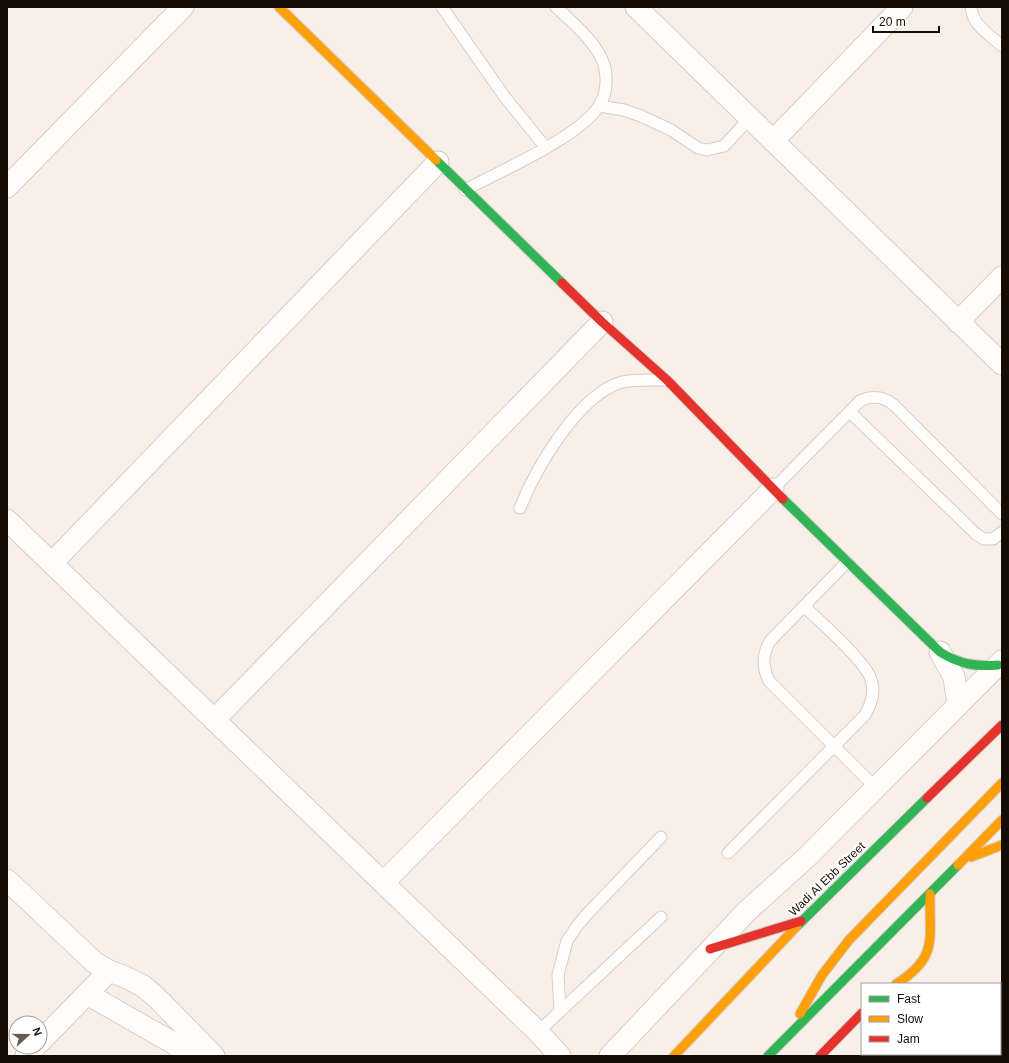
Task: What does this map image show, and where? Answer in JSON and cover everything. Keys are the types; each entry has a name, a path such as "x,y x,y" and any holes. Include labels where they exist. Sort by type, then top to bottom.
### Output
{"street":[{"path":"7,186 183,7"},
{"path":"279,7 602,322 667,380 773,489 940,652 951,659 968,665 986,667 1000,663"},
{"path":"636,7 1002,364"},
{"path":"773,141 902,7"},
{"path":"52,563 438,162"},
{"path":"958,322 1002,277"},
{"path":"214,720 602,322"},
{"path":"384,882 773,489"},
{"path":"7,520 384,882 561,1056"},
{"path":"940,652 954,677 958,705"},
{"path":"610,1056 710,949 765,894 807,857 1000,663"},
{"name":"Wadi Al Ebb Street","path":"674,1056 802,921 1002,725"},
{"path":"979,748 992,746"},
{"path":"790,1034 822,975 848,940 1002,783"},
{"path":"768,1056 1002,820"},
{"path":"964,860 1002,845"},
{"path":"7,880 87,956 109,972 123,976 143,986 157,998 214,1056"},
{"path":"898,983 916,972 926,958 930,941 930,894"},
{"path":"710,949 802,921"},
{"path":"48,1034 109,972"},
{"path":"87,994 175,1044 188,1056"},
{"path":"820,1056 861,1014"}],"lane":[{"path":"442,7 504,96 546,148"},
{"path":"465,190 546,148 584,123 599,106 604,92 606,78 603,63 586,36 556,7"},
{"path":"971,7 973,17 977,24 1002,46"},
{"path":"599,106 624,110 641,116 671,130 698,148 707,150 724,146 750,118"},
{"path":"520,508 532,480 546,456 571,422 596,397 622,382 667,380"},
{"path":"773,489 860,401 868,397 883,398 889,401 1002,514"},
{"path":"850,412 976,534 984,539 993,539 1002,532"},
{"path":"848,562 768,644 764,656 765,673 775,688 876,788"},
{"path":"728,853 865,715 870,707 873,697 871,678 859,662 804,606"},
{"path":"560,1011 558,976 567,942 577,926 588,913 661,837"},
{"path":"538,1032 661,917"}],"traffic: fast":[{"path":"436,160 562,283"},
{"path":"783,499 940,652 968,664 982,666 998,665"},
{"path":"797,926 927,798"},
{"path":"768,1056 958,865"}],"traffic: slow":[{"path":"279,7 436,160"},
{"path":"800,1014 822,975 849,940 1002,783"},
{"path":"958,865 1002,820"},
{"path":"971,857 1002,845"},
{"path":"897,983 919,965 929,946 930,894"},
{"path":"674,1056 797,926"}],"traffic: jam":[{"path":"562,283 602,322 667,380 783,499"},
{"path":"927,798 1002,725"},
{"path":"710,949 801,921"},
{"path":"820,1056 861,1014"}]}
